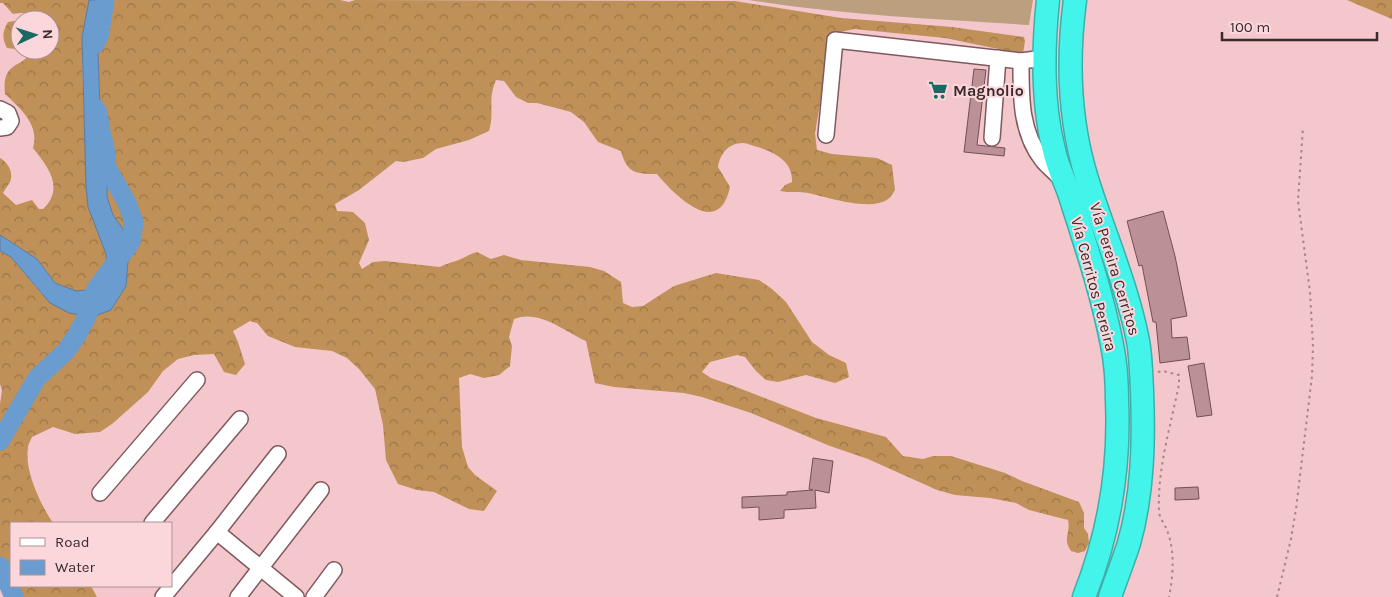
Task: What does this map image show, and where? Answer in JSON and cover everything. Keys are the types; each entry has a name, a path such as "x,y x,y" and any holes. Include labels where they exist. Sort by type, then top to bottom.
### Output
{"highway":[{"path":"1048,0 1044,33 1044,58 1057,58 1061,64 1064,118 1076,181"},
{"name":"Vía Pereira Cerritos","path":"1075,0 1070,56 1076,181 1116,261 1129,303 1138,342 1141,375 1144,430 1138,502 1129,543 1110,597"},
{"name":"Vía Cerritos Pereira","path":"1076,181 1094,273 1113,347 1117,377 1117,467 1112,502 1103,540 1084,597"}],"lane":[{"path":"826,135 835,40 1021,61 1044,58"},
{"path":"992,138 998,58"},
{"path":"1021,61 1022,106 1026,127 1035,148 1044,162 1076,181"},
{"path":"0,110 8,113 11,121 7,127 0,128"},
{"path":"100,492 197,380"},
{"path":"153,522 240,419"},
{"path":"172,586 218,532 278,454"},
{"path":"238,597 321,490"},
{"path":"218,532 296,597"},
{"path":"314,597 334,570"},
{"path":"163,597 171,587"}],"path":[{"path":"1277,597 1296,509 1314,346 1310,292 1298,201 1303,127"},
{"path":"1141,375 1163,371 1179,374 1179,384 1159,491 1160,515 1169,533 1174,572 1169,597"}],"shaded area":[{"path":"749,0 1033,0 1029,25 853,13"}],"green space":[{"path":"0,0 89,0 82,37 88,207 106,254 107,272 104,287 76,291 55,283 37,259 0,235 0,158 6,162 11,171 10,182 3,193 16,205 32,200 39,209 43,209 50,201 53,193 52,178 49,170 33,148 34,132 31,124 22,111 5,94 5,83 10,70 24,60 60,60 60,10 10,11 3,3 0,3"},
{"path":"105,0 340,0 349,2 355,0 735,1 841,18 952,27 1024,37 1023,54 945,38 854,29 832,34 815,133 817,150 832,154 877,158 892,165 895,190 889,198 880,203 860,204 805,192 780,191 785,185 792,182 792,175 786,163 771,152 746,143 738,143 726,150 719,162 718,167 730,187 724,202 717,210 707,212 696,209 675,193 657,174 638,173 629,168 621,151 598,142 584,122 571,112 537,103 528,103 516,97 504,81 496,80 491,100 491,124 489,131 469,140 436,149 423,158 403,162 396,161 359,190 335,204 337,211 353,212 365,223 369,240 359,263 362,269 373,262 385,261 440,267 477,252 491,259 504,255 521,260 590,267 604,271 621,282 623,303 632,307 643,306 674,286 716,273 759,280 786,302 812,342 829,355 846,363 849,377 835,383 806,375 778,382 766,380 745,357 737,355 710,362 702,372 711,378 816,418 886,437 903,456 923,459 933,456 951,456 1005,473 1079,502 1084,513 1084,528 1088,534 1089,543 1085,551 1078,553 1071,551 1067,542 1068,520 1029,510 1016,503 990,498 955,495 937,490 868,459 830,446 751,413 702,397 684,393 614,387 595,383 586,341 551,322 533,317 514,319 509,337 512,346 510,366 499,375 484,378 470,374 459,378 462,447 468,467 475,475 497,491 484,511 469,509 434,492 417,490 398,484 386,460 383,425 375,389 359,369 347,358 332,351 295,347 268,336 257,323 250,321 233,331 245,364 236,375 224,372 214,354 194,355 178,359 163,371 148,392 112,424 100,432 75,434 53,427 32,437 27,457 31,477 43,507 52,522 10,522 10,587 92,587 97,597 7,597 0,581 0,404 2,390 0,384 0,251 11,257 41,293 111,310 126,286 128,261 123,229 113,215 107,197 107,168 101,132 98,55"},
{"path":"1347,0 1392,0 1392,19"},
{"path":"8,22 10,22 10,48 7,48 4,41 4,32"}],"water":[{"path":"89,0 105,0 98,55 101,132 107,168 107,197 113,215 123,229 128,261 126,286 111,310 92,317 69,313 50,303 11,257 0,251 0,235 37,259 55,283 76,291 104,287 107,272 106,254 88,207 86,186 82,37"}],"building":[{"path":"974,69 986,70 977,145 1005,148 1004,156 964,152"},
{"path":"1163,211 1175,256 1187,316 1171,319 1172,338 1187,337 1190,359 1160,363 1156,322 1153,322 1142,265 1139,266 1127,221"},
{"path":"1204,363 1212,415 1197,417 1188,366"},
{"path":"813,458 833,461 829,493 815,490 816,508 784,510 784,518 759,520 759,507 742,508 742,497 787,495 787,492 813,490 809,489"},
{"path":"1198,487 1199,499 1175,500 1175,488"}],"waterway":[{"path":"95,44 99,37 105,0"},
{"path":"0,441 37,378 66,351 77,335 87,316 96,289 131,242 134,222 127,203 107,168 105,148 98,113 95,108"},
{"path":"0,566 14,597"}],"place":[{"name":"Magnolio","path":"938,90"}]}
